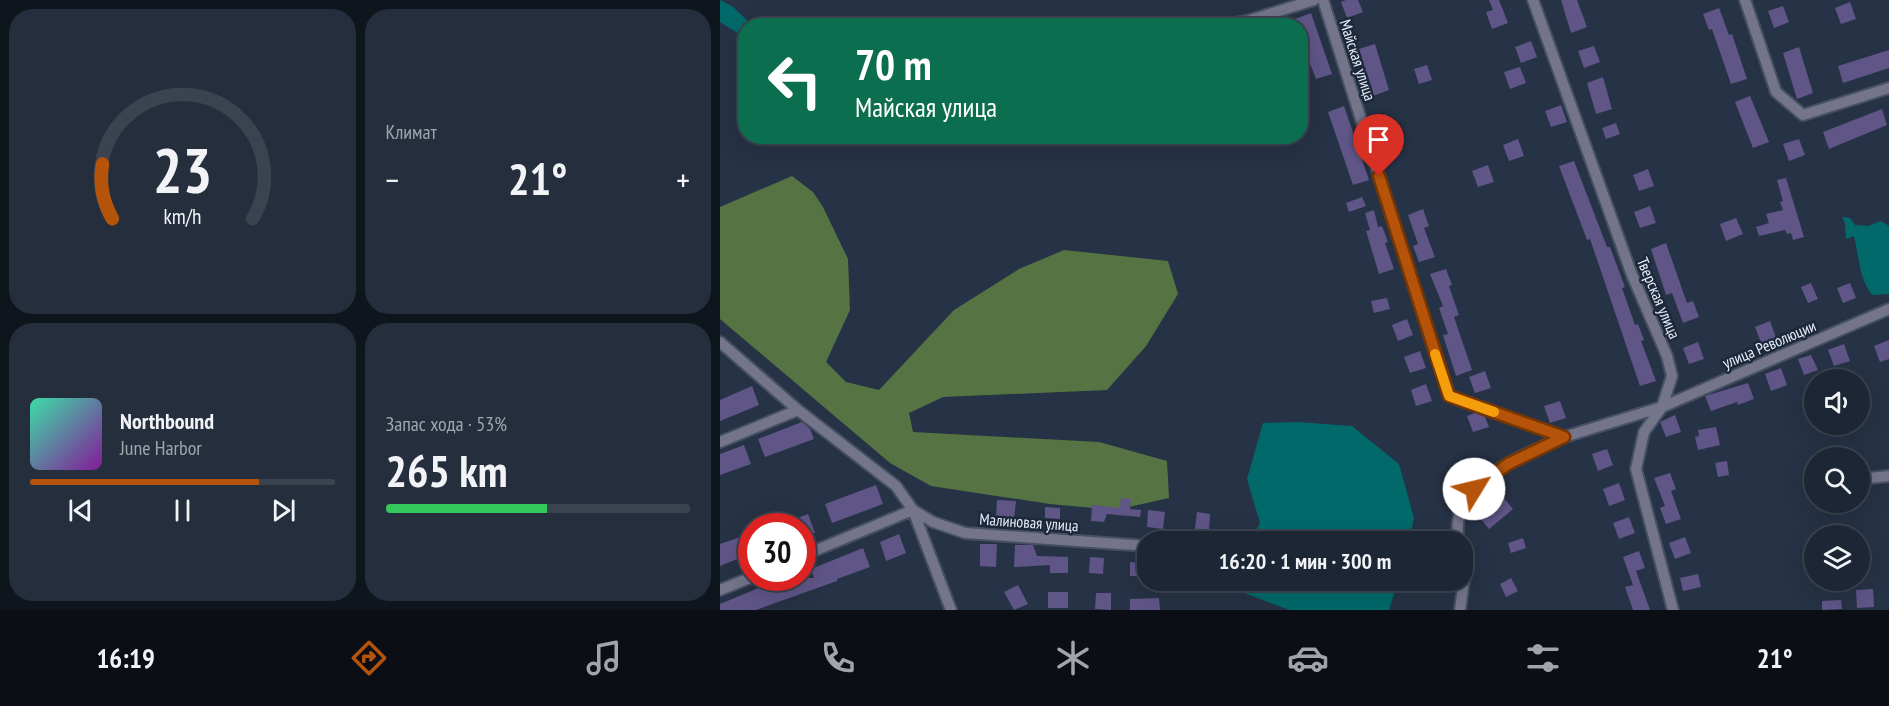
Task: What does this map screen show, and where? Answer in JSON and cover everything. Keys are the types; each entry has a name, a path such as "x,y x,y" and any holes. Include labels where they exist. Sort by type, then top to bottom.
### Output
{"street":[{"path":"1257,18 1314,0"},
{"name":"Майская улица","path":"1323,0 1449,396 1564,437"},
{"name":"Тверская улица","path":"1533,0 1632,275 1667,356 1672,376 1662,407 1644,432 1636,469 1673,610"},
{"path":"1745,0 1776,92 1803,116 1889,88"},
{"name":"улица Революции","path":"1662,407 1889,309"},
{"path":"720,342 798,410 896,486 913,510 951,610"},
{"path":"1457,531 1458,513 1474,489 1508,464 1564,437 1662,407"},
{"path":"720,442 798,410"},
{"path":"1870,478 1889,476"},
{"path":"816,550 913,510"},
{"name":"Малиновая улица","path":"913,510 933,522 964,533 1137,545"},
{"path":"720,590 738,583"},
{"path":"1460,610 1462,591"}],"shaded area":[{"path":"720,0 732,6 745,18 738,18 738,34 720,22"},
{"path":"792,176 813,192 823,207 848,259 850,310 826,362 846,382 879,390 954,310 1019,269 1064,250 1168,261 1178,294 1146,346 1107,390 943,397 909,413 913,432 1099,442 1167,461 1169,498 1115,510 1050,504 931,486 890,463 720,319 720,207"},
{"path":"1842,217 1850,218 1855,225 1868,226 1881,221 1889,226 1889,294 1872,295 1862,274 1854,236 1846,239 1845,223"},
{"path":"1297,422 1352,426 1399,464 1414,518 1411,531 1256,531 1260,523 1247,479 1263,423"},
{"path":"1239,591 1395,591 1389,610 1289,610"}],"building":[{"path":"1358,0 1363,12 1347,18 1341,2"},
{"path":"1489,0 1499,0 1508,23 1492,29 1486,12 1493,10"},
{"path":"1561,0 1577,0 1587,27 1571,33"},
{"path":"1850,2 1856,19 1841,24 1835,8"},
{"path":"1783,6 1789,22 1774,28 1768,11"},
{"path":"1719,8 1729,35 1732,34 1747,79 1731,84 1712,29 1709,30 1703,14"},
{"path":"1311,13 1332,74 1316,79 1308,58 1308,18 1298,18"},
{"path":"1531,41 1537,57 1521,63 1515,47"},
{"path":"1375,44 1389,90 1373,96 1359,49"},
{"path":"1594,46 1600,62 1584,68 1578,51"},
{"path":"1799,47 1813,93 1797,99 1783,53"},
{"path":"1889,50 1889,68 1843,83 1838,66"},
{"path":"1427,65 1432,80 1419,84 1414,69"},
{"path":"1520,67 1526,83 1510,89 1504,72"},
{"path":"1603,77 1612,109 1596,114 1587,83"},
{"path":"1750,96 1769,142 1753,148 1735,102"},
{"path":"1561,105 1567,122 1551,127 1545,111"},
{"path":"1344,106 1369,180 1353,185 1328,112"},
{"path":"1882,109 1887,125 1829,149 1823,132"},
{"path":"1386,114 1390,126 1374,132 1370,120"},
{"path":"1616,123 1620,134 1606,139 1602,128"},
{"path":"1518,139 1524,156 1509,161 1503,145"},
{"path":"1799,139 1805,155 1789,161 1783,144"},
{"path":"1574,161 1625,287 1622,288 1635,325 1638,324 1644,340 1641,341 1656,381 1640,386 1590,239 1587,240 1559,166"},
{"path":"1488,165 1494,182 1478,187 1472,171"},
{"path":"1648,169 1654,186 1639,191 1633,175"},
{"path":"1786,178 1804,237 1793,240 1791,233 1787,234 1785,230 1759,236 1756,227 1769,223 1766,214 1783,210 1777,180"},
{"path":"1362,197 1366,206 1349,212 1346,203"},
{"path":"1650,206 1656,223 1640,228 1634,212"},
{"path":"1423,209 1429,226 1424,228 1435,257 1419,262 1413,246 1418,244 1408,215"},
{"path":"1374,210 1378,227 1382,226 1388,242 1385,243 1394,269 1379,274 1366,231 1370,230 1365,213"},
{"path":"1736,218 1743,234 1726,241 1720,224"},
{"path":"1666,243 1687,303 1693,301 1699,317 1683,323 1672,293 1666,295 1651,249"},
{"path":"1446,269 1459,315 1454,317 1472,370 1456,376 1443,335 1448,334 1439,308 1443,306 1430,274"},
{"path":"1811,283 1818,299 1808,303 1801,287"},
{"path":"1850,283 1856,298 1843,303 1837,288"},
{"path":"1387,298 1390,309 1374,313 1371,301"},
{"path":"1407,319 1413,335 1398,341 1392,325"},
{"path":"1770,321 1776,338 1761,343 1755,327"},
{"path":"1889,340 1889,359 1880,362 1874,346"},
{"path":"1698,342 1704,359 1689,364 1683,348"},
{"path":"1844,344 1850,361 1834,366 1828,350"},
{"path":"1420,351 1426,368 1410,373 1404,357"},
{"path":"1811,355 1818,369 1804,369 1804,375 1798,359"},
{"path":"1781,368 1787,385 1771,391 1765,374"},
{"path":"1485,371 1491,388 1475,393 1469,377"},
{"path":"1748,383 1754,399 1711,411 1705,396"},
{"path":"1426,384 1432,401 1416,406 1411,390"},
{"path":"752,386 759,405 720,421 720,400"},
{"path":"1560,401 1566,418 1550,423 1544,406"},
{"path":"1475,413 1485,417 1489,427 1473,432 1467,416"},
{"path":"1675,415 1681,432 1666,437 1660,422"},
{"path":"802,422 810,429 814,439 765,457 758,439"},
{"path":"1716,427 1720,445 1698,450 1695,437 1699,436 1698,430"},
{"path":"744,445 751,464 720,475 720,454"},
{"path":"1607,449 1613,465 1598,471 1592,454"},
{"path":"1727,461 1729,475 1718,477 1715,463"},
{"path":"1670,473 1676,489 1671,491 1681,519 1666,524 1660,508 1665,506 1654,478"},
{"path":"1619,483 1625,500 1609,506 1603,489"},
{"path":"876,485 883,504 832,523 825,504"},
{"path":"1503,497 1513,509 1489,529 1479,517"},
{"path":"1121,498 1131,499 1130,509 1141,510 1140,517 1107,514 1104,522 1091,521 1092,505 1120,508"},
{"path":"997,500 1016,501 1012,520 996,519"},
{"path":"1045,507 1060,508 1060,519 1045,518"},
{"path":"1148,510 1165,512 1163,529 1147,527"},
{"path":"1197,512 1210,514 1209,530 1195,529"},
{"path":"1629,517 1635,533 1619,539 1613,523"},
{"path":"899,534 906,553 886,561 880,542"},
{"path":"1685,537 1691,553 1675,559 1669,543"},
{"path":"738,538 738,559 720,566 720,544"},
{"path":"1523,538 1526,548 1511,553 1508,543"},
{"path":"980,544 997,544 996,567 980,566"},
{"path":"1015,545 1033,545 1037,556 1068,557 1068,573 1050,573 1050,565 1014,567"},
{"path":"863,548 870,567 816,589 816,567"},
{"path":"1639,551 1645,568 1636,571 1650,610 1633,610 1625,587 1633,585 1623,557"},
{"path":"1090,557 1104,558 1103,574 1089,573"},
{"path":"1130,562 1137,563 1137,576 1130,576"},
{"path":"1698,574 1701,587 1683,591 1680,578"},
{"path":"1511,578 1518,591 1506,597 1500,584"},
{"path":"1018,585 1028,604 1014,610 1004,592"},
{"path":"1873,589 1874,607 1857,608 1856,591 1870,591"},
{"path":"751,591 809,591 756,610 720,610 720,604"},
{"path":"1048,592 1068,592 1068,608 1048,608"},
{"path":"1096,593 1111,593 1111,610 1095,609"},
{"path":"1159,598 1160,610 1130,610 1130,599"},
{"path":"1841,600 1842,609 1822,610 1822,601"}],"slow traffic":[{"path":"1435,354 1449,396 1494,412"}],"route":[{"path":"1379,176 1449,396 1564,437 1508,464 1474,489"}]}
